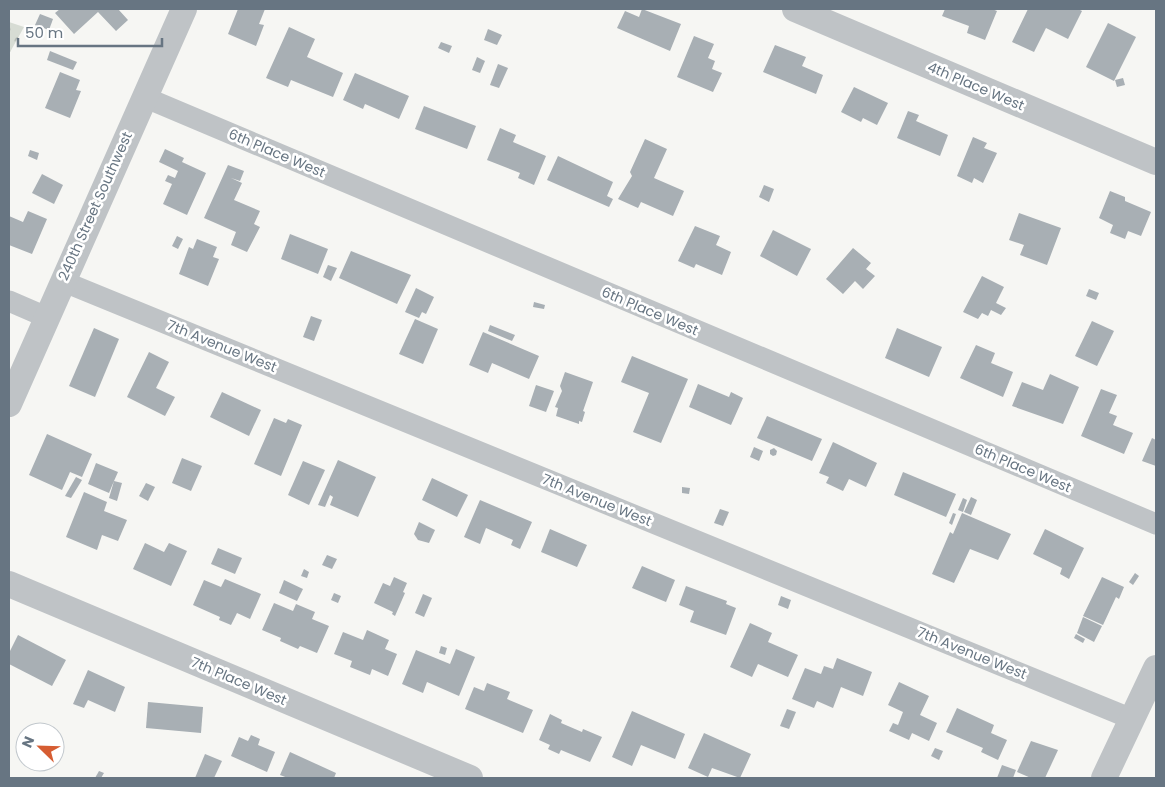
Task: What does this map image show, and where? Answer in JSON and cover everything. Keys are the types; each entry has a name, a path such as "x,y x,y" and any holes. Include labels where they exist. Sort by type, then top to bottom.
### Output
{"street":[{"name":"240th Street Southwest","path":"9,404 184,9"},
{"name":"4th Place West","path":"796,9 1156,162"},
{"name":"6th Place West","path":"144,97 1156,524"},
{"name":"7th Avenue West","path":"62,281 1132,719"},
{"path":"9,301 46,317"},
{"name":"7th Place West","path":"9,584 470,778"},
{"path":"1104,778 1156,668"}],"green space":[{"path":"9,22 24,27 9,54"}],"building":[{"path":"60,9 118,9 128,20 116,31 98,12 74,34 55,13"},
{"path":"238,9 265,9 259,24 264,25 256,46 228,34"},
{"path":"642,9 681,24 670,51 617,28 625,11 639,17"},
{"path":"945,9 992,9 997,11 985,40 967,33 969,26 942,16"},
{"path":"1028,9 1078,9 1082,11 1068,39 1046,28 1034,52 1012,42"},
{"path":"40,14 53,19 49,30 35,25"},
{"path":"1108,23 1136,37 1114,81 1086,67"},
{"path":"289,27 315,39 307,57 343,73 333,97 291,80 288,87 266,78"},
{"path":"488,29 502,35 497,45 484,40"},
{"path":"694,36 714,44 708,58 715,61 712,69 722,73 713,92 677,77"},
{"path":"441,42 452,46 449,53 438,48"},
{"path":"775,45 806,57 802,66 823,75 816,94 763,72"},
{"path":"50,51 77,62 73,70 47,60"},
{"path":"477,57 485,61 480,73 472,70"},
{"path":"498,64 508,68 499,88 490,85"},
{"path":"60,72 80,80 76,90 81,91 70,118 45,108"},
{"path":"355,73 409,96 399,119 365,104 363,109 343,100"},
{"path":"1123,78 1125,85 1117,87 1115,80"},
{"path":"854,87 888,103 877,125 863,118 861,122 841,112"},
{"path":"424,106 476,126 467,149 415,129"},
{"path":"908,111 919,115 916,121 948,135 940,156 897,138"},
{"path":"500,128 516,135 513,142 546,156 534,185 518,178 520,173 487,160"},
{"path":"973,137 987,143 984,148 997,153 983,183 974,178 972,183 957,176"},
{"path":"645,139 667,149 654,178 684,191 673,216 641,202 638,208 618,199 632,176 630,172"},
{"path":"165,149 184,158 182,162 206,173 187,215 163,204 172,184 165,181 168,175 175,178 178,171 159,162"},
{"path":"30,150 39,153 37,160 28,156"},
{"path":"558,156 613,182 607,196 613,199 609,207 547,180"},
{"path":"228,165 244,171 240,181 231,178 242,183 234,200 260,211 254,224 260,227 247,252 231,245 236,232 204,218"},
{"path":"42,174 63,185 54,204 32,193"},
{"path":"764,185 774,189 769,202 759,197"},
{"path":"1110,191 1125,197 1125,201 1151,212 1141,236 1128,231 1125,239 1110,233 1113,225 1099,218"},
{"path":"28,211 47,219 32,254 9,245 9,216 23,222"},
{"path":"1019,213 1061,228 1047,265 1020,255 1024,245 1009,240"},
{"path":"695,226 720,236 716,245 731,252 722,275 696,264 694,268 678,261"},
{"path":"773,230 811,249 797,276 760,256"},
{"path":"290,234 328,249 318,274 281,259"},
{"path":"177,236 183,239 178,249 172,246"},
{"path":"197,239 217,247 213,257 219,259 208,286 179,274 189,247 193,249"},
{"path":"853,248 871,263 866,269 875,276 863,289 855,281 843,294 826,279"},
{"path":"351,251 411,275 397,304 339,278"},
{"path":"328,265 337,268 331,281 323,277"},
{"path":"982,276 1004,287 996,303 1006,308 1001,315 991,310 988,316 982,313 978,319 963,312"},
{"path":"416,288 434,297 426,314 422,312 419,318 405,312"},
{"path":"1089,289 1099,293 1096,300 1086,296"},
{"path":"534,302 545,305 544,309 533,307"},
{"path":"311,316 322,320 314,341 303,337"},
{"path":"415,319 438,329 423,364 399,354"},
{"path":"1092,321 1114,331 1097,366 1075,356"},
{"path":"490,325 515,335 512,341 488,331"},
{"path":"94,328 119,339 95,397 69,386"},
{"path":"897,328 942,347 929,377 885,358"},
{"path":"483,332 539,356 529,379 492,363 488,373 469,365"},
{"path":"976,345 995,353 991,363 1013,372 1003,397 960,378"},
{"path":"149,352 169,362 156,388 175,397 165,416 127,397"},
{"path":"632,356 688,379 661,443 633,432 649,393 621,382"},
{"path":"565,372 593,382 583,411 585,412 582,422 579,421 579,424 556,416 558,408 555,407 562,391 560,386"},
{"path":"1050,374 1079,387 1063,424 1012,406 1022,382 1043,390"},
{"path":"698,384 729,397 731,392 743,398 731,425 689,407"},
{"path":"536,385 554,391 546,412 529,406"},
{"path":"1101,389 1117,395 1109,413 1117,416 1113,425 1133,433 1124,454 1081,436"},
{"path":"222,392 261,410 249,436 210,417"},
{"path":"767,416 822,439 812,461 757,438"},
{"path":"274,418 286,423 288,419 302,425 281,476 254,464"},
{"path":"47,434 92,454 82,477 70,472 62,490 29,475"},
{"path":"1152,438 1156,440 1156,466 1142,461"},
{"path":"833,442 877,463 866,487 849,479 843,491 826,483 829,477 819,473"},
{"path":"754,447 763,451 759,461 750,457"},
{"path":"774,448 777,451 776,455 773,456 770,454 770,450"},
{"path":"182,458 202,466 191,491 172,483"},
{"path":"338,460 376,477 358,517 330,505 333,497 330,495 325,507 318,505"},
{"path":"303,461 325,470 309,505 288,495"},
{"path":"96,463 118,472 109,493 88,484"},
{"path":"903,472 956,494 946,517 894,495"},
{"path":"76,477 82,480 71,498 65,496"},
{"path":"432,478 468,495 457,517 422,500"},
{"path":"114,481 122,483 117,501 109,498"},
{"path":"146,483 155,487 148,501 139,496"},
{"path":"682,487 690,488 689,494 682,493"},
{"path":"84,492 107,502 104,511 127,520 118,541 102,535 97,550 66,537"},
{"path":"971,497 977,500 971,515 964,512"},
{"path":"963,498 967,500 963,512 958,510"},
{"path":"480,500 532,522 520,549 511,545 513,540 486,528 480,544 464,537"},
{"path":"720,509 729,512 723,526 714,523"},
{"path":"953,513 956,514 952,525 949,523"},
{"path":"962,513 1011,534 998,560 970,549 954,583 932,574 950,532 953,534"},
{"path":"419,522 435,530 429,543 418,540 414,534"},
{"path":"550,529 587,545 577,567 541,552"},
{"path":"1045,529 1084,548 1069,579 1060,574 1062,568 1033,554"},
{"path":"145,543 164,552 169,543 187,551 171,586 133,569"},
{"path":"218,548 242,558 235,574 211,564"},
{"path":"327,555 337,559 332,569 322,565"},
{"path":"642,566 675,580 666,602 632,588"},
{"path":"304,569 309,572 307,578 301,576"},
{"path":"1135,573 1139,576 1133,585 1129,582"},
{"path":"394,577 407,583 403,592 405,593 395,616 392,614 393,612 374,603 383,583 390,586"},
{"path":"1102,577 1124,587 1119,599 1116,597 1103,625 1083,616"},
{"path":"225,579 261,594 250,619 237,613 231,625 219,620 220,617 193,605 204,580 221,587"},
{"path":"284,580 303,589 297,601 279,593"},
{"path":"686,586 727,601 726,604 736,608 726,635 690,622 694,611 679,605"},
{"path":"334,593 341,596 338,603 331,600"},
{"path":"423,594 432,598 424,617 415,613"},
{"path":"781,596 791,600 788,609 778,605"},
{"path":"274,603 293,611 296,604 315,612 312,619 329,626 317,653 300,646 298,649 280,641 281,638 262,630"},
{"path":"1083,617 1102,626 1094,642 1077,633"},
{"path":"750,623 772,633 768,642 798,655 788,677 758,664 752,677 730,667"},
{"path":"367,630 389,640 385,649 397,654 388,676 372,669 370,675 350,667 352,661 334,654 343,632 363,640"},
{"path":"1076,634 1085,639 1083,643 1074,638"},
{"path":"18,635 66,660 52,686 9,664 9,653"},
{"path":"441,646 447,648 445,655 439,653"},
{"path":"456,649 475,657 459,696 427,682 423,693 402,684 416,650 450,664"},
{"path":"837,658 872,672 863,696 841,687 833,708 817,701 814,708 792,699 805,668 821,674 824,666 833,669"},
{"path":"88,670 125,687 115,712 88,700 84,708 73,704"},
{"path":"899,682 929,696 920,715 937,723 929,741 912,733 909,740 889,731 893,723 898,725 903,712 888,705"},
{"path":"487,683 510,692 507,699 533,710 523,733 465,709 474,687 484,691"},
{"path":"148,702 203,707 201,733 146,728"},
{"path":"957,708 994,725 991,733 1007,740 998,760 981,752 983,748 946,732"},
{"path":"787,709 796,712 789,729 780,726"},
{"path":"632,711 685,734 675,759 641,745 632,766 612,757"},
{"path":"550,714 562,720 561,723 582,732 583,729 602,737 590,762 561,750 559,754 548,749 550,745 539,740"},
{"path":"704,733 751,754 740,778 712,768 708,777 688,768"},
{"path":"251,735 260,739 258,745 275,752 267,772 231,756 239,737 248,741"},
{"path":"1031,741 1058,750 1045,778 1031,778 1017,772"},
{"path":"935,748 943,751 939,760 931,756"},
{"path":"290,752 336,773 334,778 288,778 280,775"},
{"path":"205,754 222,761 214,778 195,778"},
{"path":"1002,765 1016,770 1013,778 997,778"},
{"path":"99,771 104,773 101,778 95,778"}]}
